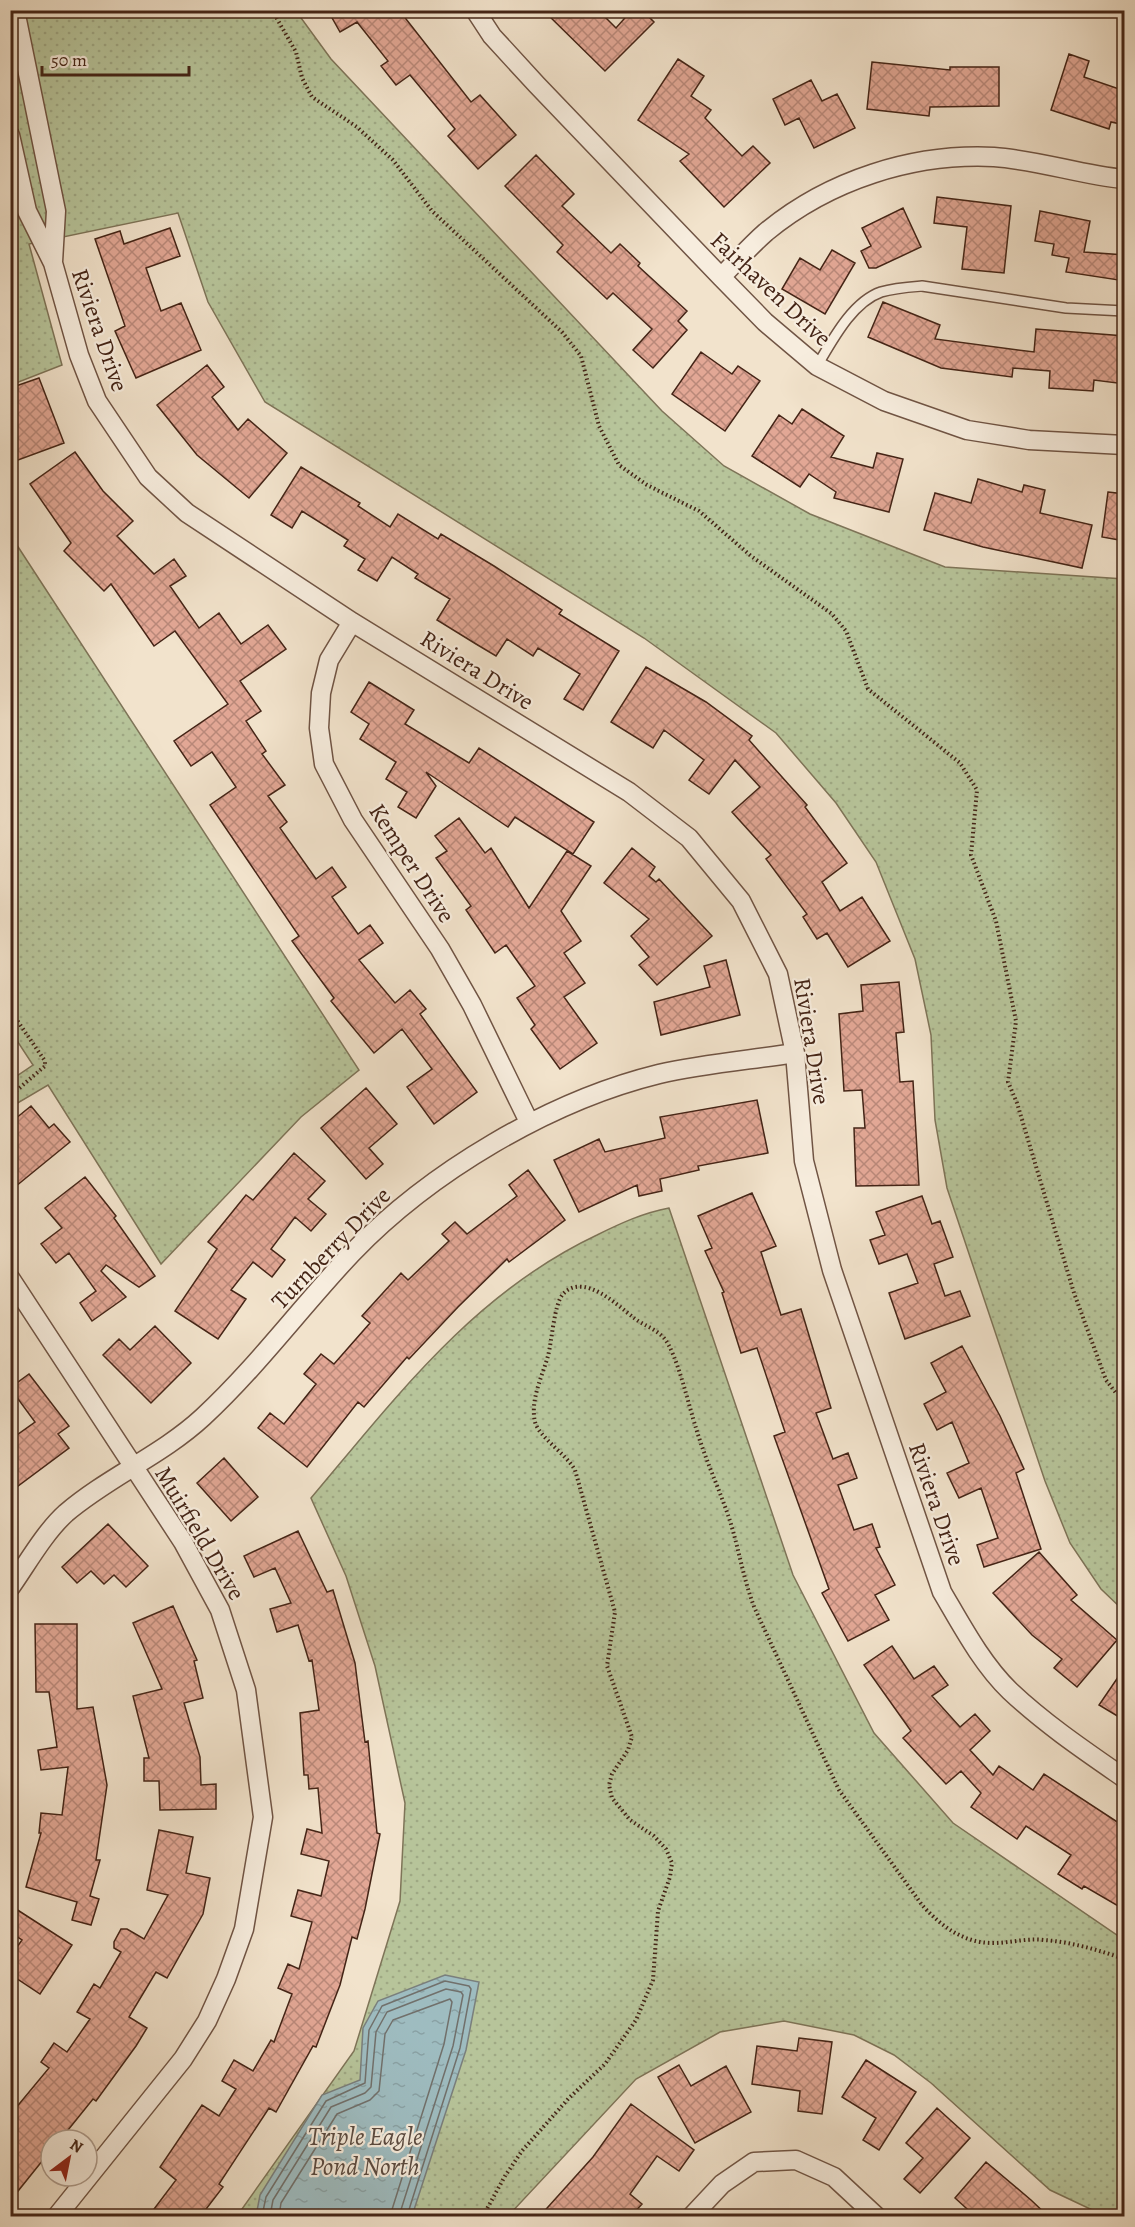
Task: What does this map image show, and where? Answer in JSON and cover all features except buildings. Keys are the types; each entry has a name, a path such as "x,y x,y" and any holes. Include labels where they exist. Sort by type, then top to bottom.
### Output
{"street":[{"name":"Riviera Drive","path":"15,10 56,211 53,263"},
{"name":"Fairhaven Drive","path":"475,10 492,36 537,85 721,277 765,322 817,366 884,401 967,430 1029,440 1125,445"},
{"name":"Riviera Drive","path":"10,135 27,211 53,263 79,355 97,401 148,477 187,513 352,622 629,792 689,838 741,901 778,974 795,1053 804,1161 831,1270 942,1592 969,1638 1009,1690 1059,1732 1125,1778"},
{"path":"721,277 767,232 828,192 881,169 920,161 993,157 1125,179"},
{"name":"Kemper Drive","path":"352,622 329,660 321,693 319,728 324,764 353,820 445,959 472,1005 529,1122"},
{"name":"Turnberry Drive","path":"10,1588 65,1514 193,1426 232,1390 351,1254 390,1216 433,1184 529,1122 590,1096 659,1074 795,1053"},
{"name":"Muirfield Drive","path":"10,1278 183,1542 220,1610 246,1690 263,1817 244,1929 226,1979 207,2021 183,2059 57,2217"},
{"path":"692,2217 722,2184 754,2162 796,2160 834,2177 876,2217"}],"lane":[{"path":"817,366 834,339 861,305 879,293 901,288 922,285 1066,308 1125,311"}],"path":[{"path":"272,10 296,52 302,78 312,97 357,127 393,160 432,212 562,332 581,356 599,426 619,465 647,485 699,511 751,556 832,614 846,631 868,689 960,763 977,790 971,855 996,921 1016,1021 1008,1082 1017,1103 1074,1293 1099,1362 1106,1380 1116,1393 1125,1397"},
{"path":"10,1010 45,1061 45,1066 10,1096"},
{"path":"483,2217 505,2176 522,2151 568,2098 605,2064 636,2020 653,1980 658,1911 672,1863 666,1848 654,1836 630,1820 612,1798 609,1785 612,1774 628,1750 632,1737 607,1666 615,1612 575,1470 567,1457 545,1438 536,1424 536,1396 550,1349 557,1304 561,1295 569,1289 581,1287 605,1296 654,1331 669,1346 698,1436 730,1520 743,1579 755,1609 839,1790 880,1851 922,1905 938,1922 954,1933 975,1941 993,1943 1043,1940 1086,1947 1125,1959"}],"green space":[{"path":"11,11 296,11 331,59 662,411 724,466 810,514 945,567 1124,579 1124,1611 1101,1589 1070,1543 1045,1481 947,1188 935,1120 931,1035 915,959 876,862 836,803 776,733 644,638 265,402 208,302 178,213 29,244 62,365 11,385"},
{"path":"11,536 359,1070 301,1117 161,1264 48,1085 11,1107 11,1080 33,1065 10,1030"},
{"path":"669,1208 793,1575 874,1733 953,1823 1124,1940 1124,2216 1105,2216 1050,2190 931,2083 894,2055 854,2035 784,2021 720,2032 636,2079 508,2216 237,2216 354,2051 400,1901 405,1803 375,1666 346,1576 311,1498 407,1385 440,1350 513,1286 553,1259 597,1235 632,1219"}],"water":[{"name":"Triple Eagle Pond North","path":"445,1975 479,1982 466,2050 412,2216 256,2216 260,2195 322,2095 360,2080 363,2028 378,2001"}]}
